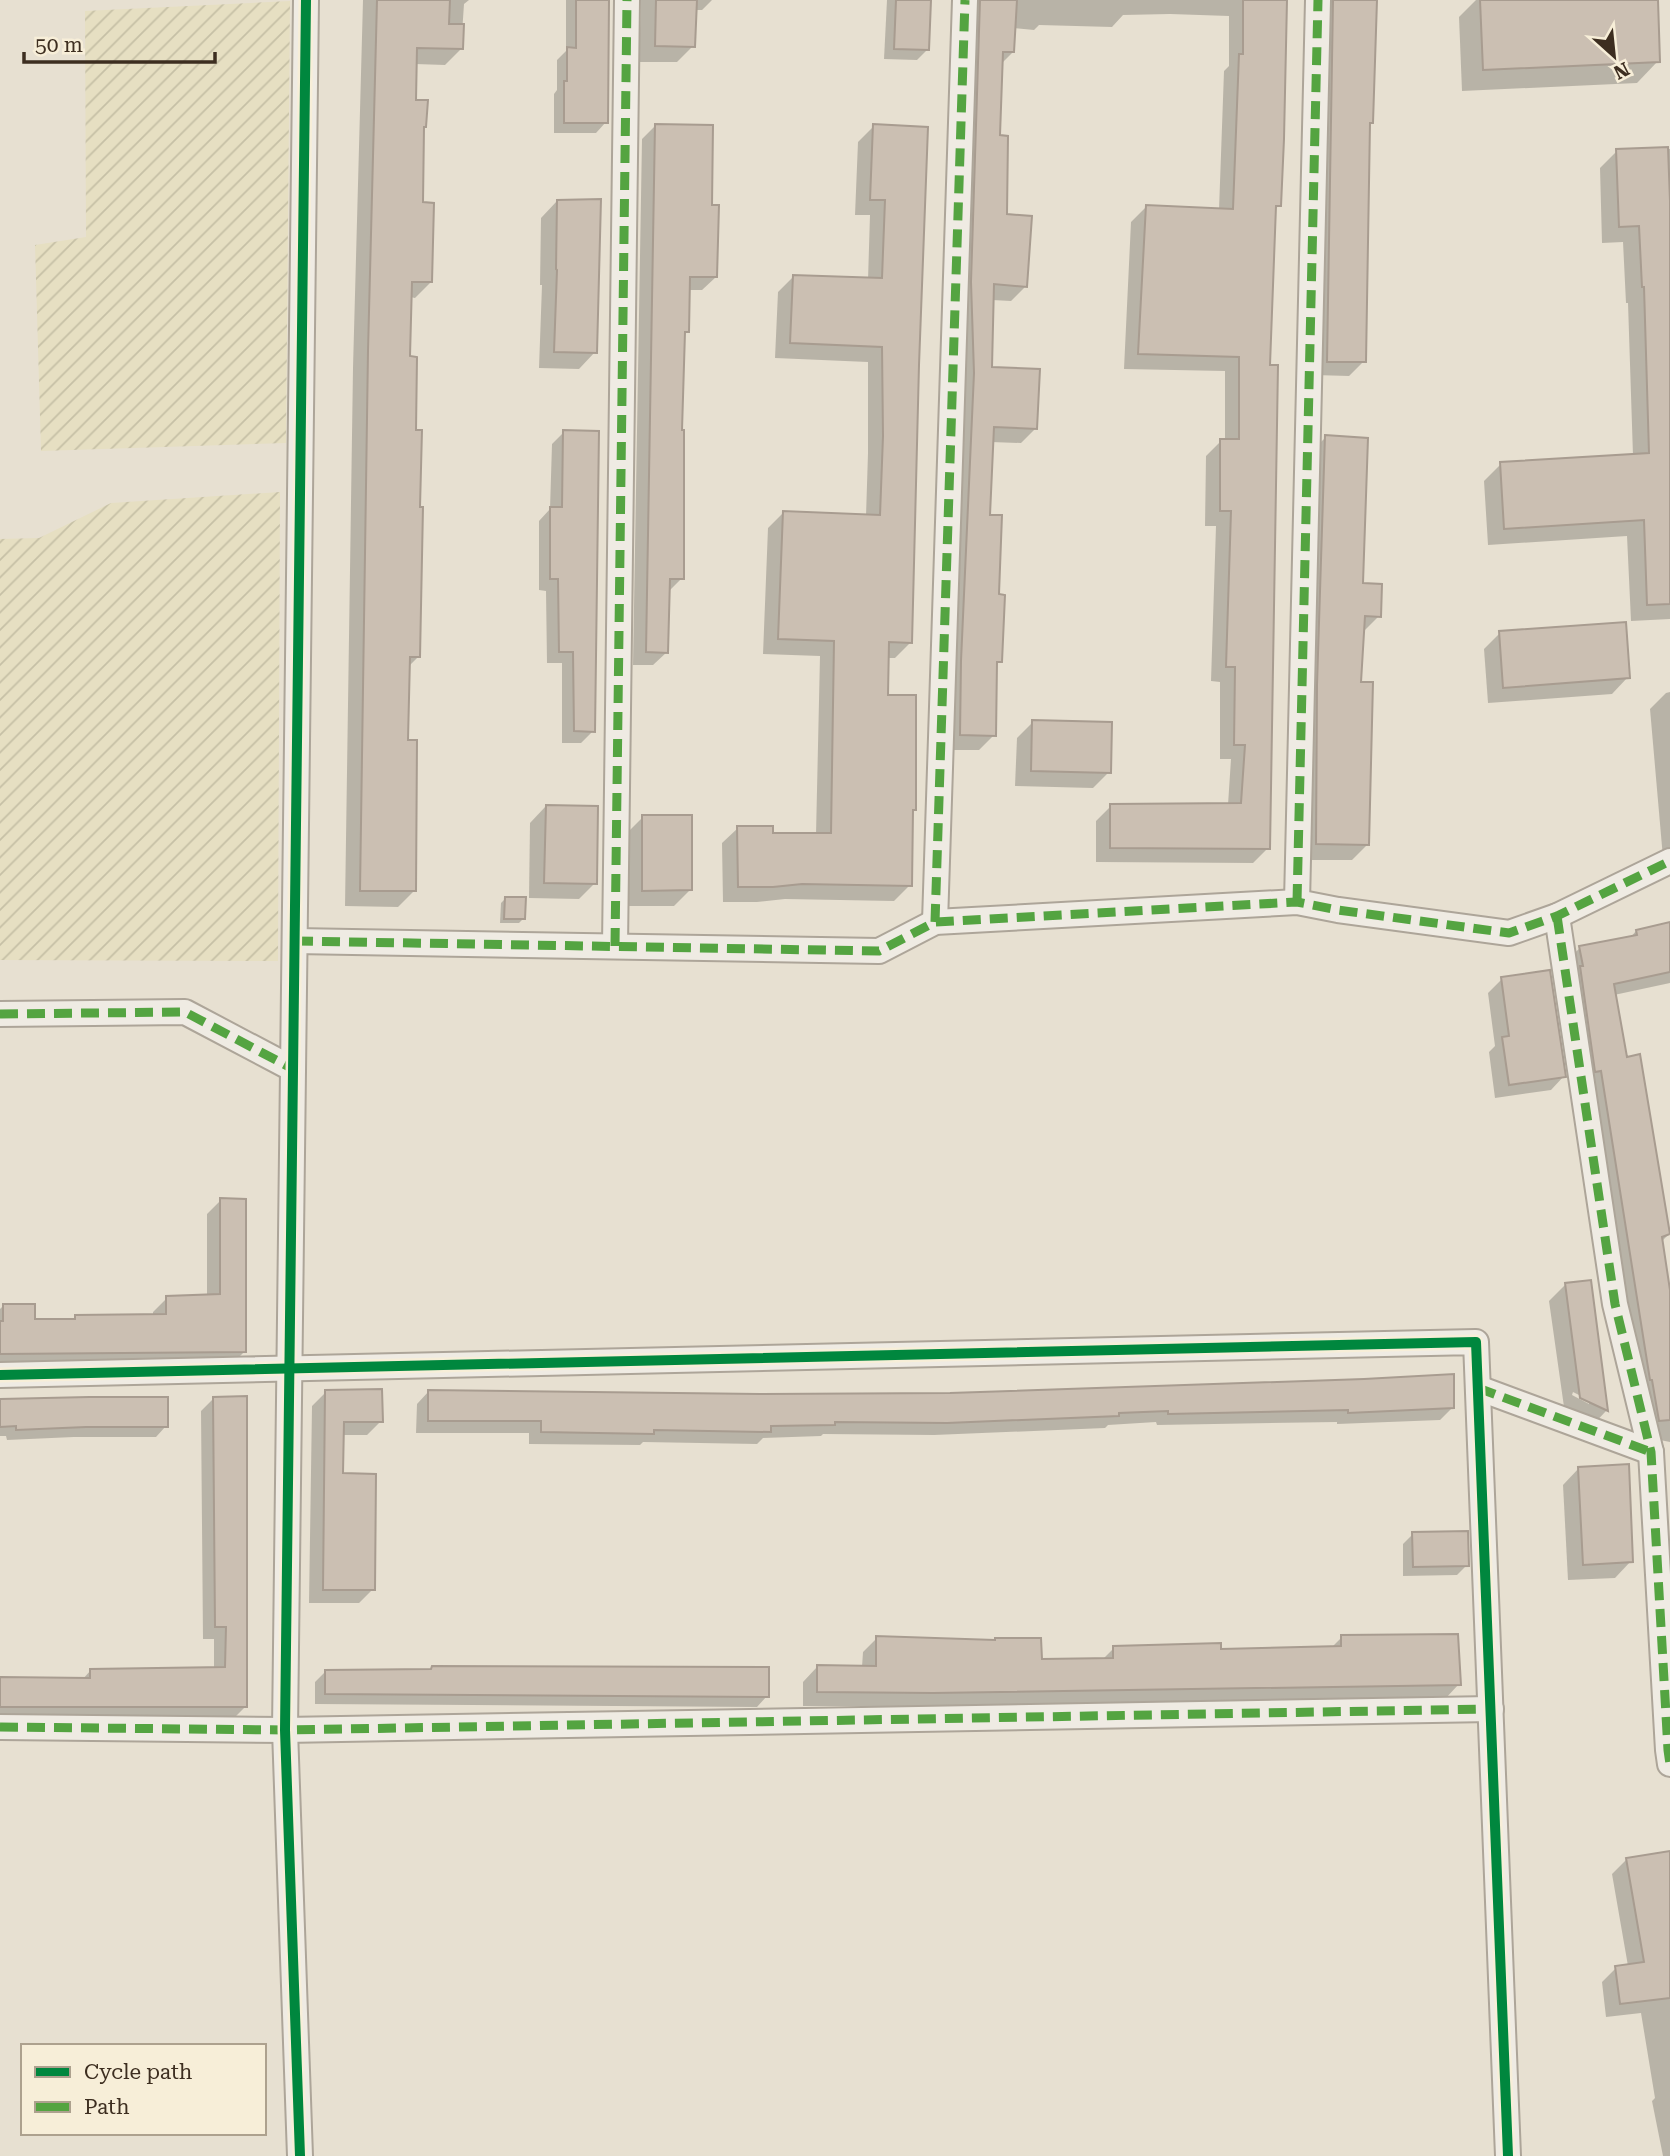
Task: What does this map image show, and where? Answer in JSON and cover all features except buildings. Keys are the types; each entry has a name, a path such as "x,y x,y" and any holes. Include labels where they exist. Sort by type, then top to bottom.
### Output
{"street":[{"path":"300,2156 285,1730 306,0"},
{"path":"615,946 627,0"},
{"path":"935,922 965,0"},
{"path":"1297,902 1318,0"},
{"path":"295,941 879,951 935,922 1297,902 1508,933 1557,916 1670,862"},
{"path":"1557,916 1615,1304 1651,1452 1670,1764"},
{"path":"0,1014 185,1012 293,1069"},
{"path":"0,1375 1476,1342 1508,2156"},
{"path":"1478,1388 1651,1452"},
{"path":"0,1727 285,1730 1491,1709"}],"shaded area":[{"path":"290,1 286,443 41,451 35,245 86,237 85,11"},
{"path":"280,492 278,961 0,960 0,539 39,538 111,503"}],"marked path":[{"path":"615,946 627,0"},
{"path":"935,922 965,0"},
{"path":"1297,902 1318,0"},
{"path":"295,941 879,951 935,922 1297,902 1509,933 1557,916 1670,861"},
{"path":"1557,916 1615,1304 1651,1452 1670,1764"},
{"path":"0,1014 185,1012 293,1069"},
{"path":"1478,1388 1651,1452"},
{"path":"0,1727 285,1730 1491,1709"}],"cycle path":[{"path":"300,2156 285,1730 306,0"},
{"path":"0,1375 1476,1342 1508,2156"}]}
